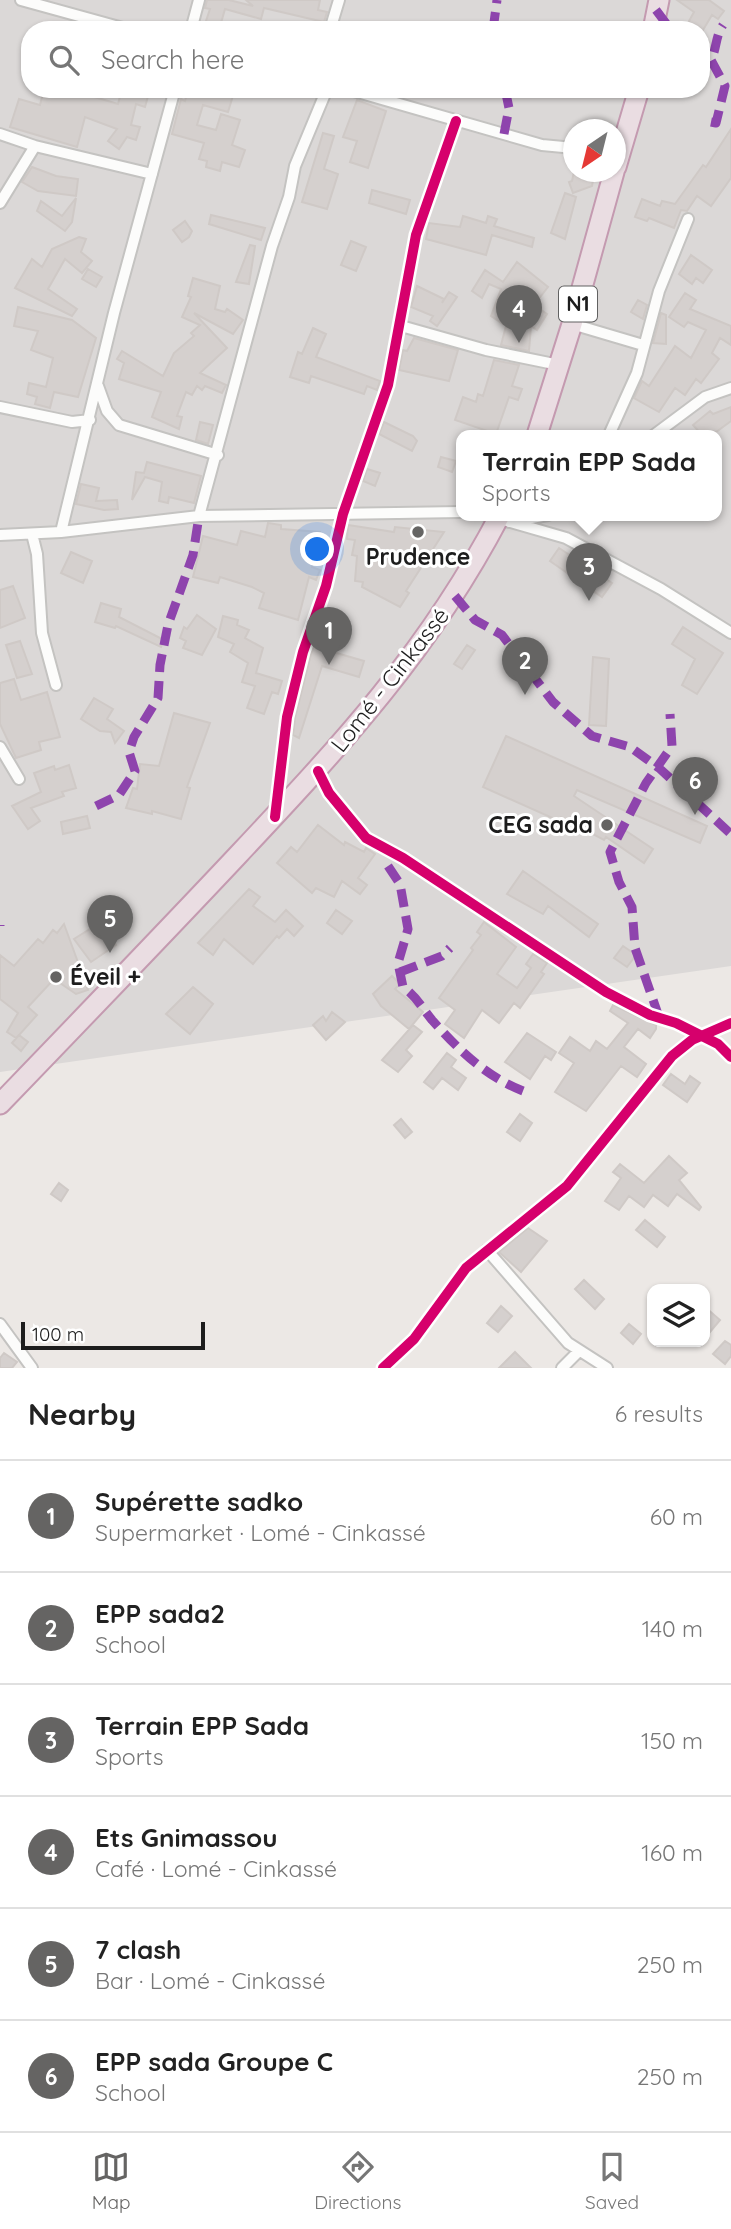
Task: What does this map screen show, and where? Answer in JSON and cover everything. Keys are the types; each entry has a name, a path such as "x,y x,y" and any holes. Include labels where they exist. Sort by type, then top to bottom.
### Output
{"highway":[{"path":"655,21 659,0"},
{"name":"N1","path":"626,129 636,98"},
{"name":"N1","path":"539,430 572,324 610,182"},
{"name":"Lomé - Cinkassé","path":"0,1104 318,771 403,671 455,596 496,521"}],"street":[{"path":"21,0 97,21"},
{"path":"193,21 199,0"},
{"path":"333,21 339,0"},
{"path":"61,532 173,98"},
{"path":"200,516 272,246 289,197 295,166 323,98"},
{"path":"377,98 542,145 563,147"},
{"path":"275,817 287,717 303,652 326,586 343,514 384,398 401,326 404,291 416,236 456,121"},
{"path":"0,134 35,146 152,174"},
{"path":"0,203 35,146"},
{"path":"611,430 636,373 659,291 688,219"},
{"path":"572,324 643,345"},
{"path":"401,326 467,345 559,365"},
{"path":"98,385 107,411 119,425 218,455"},
{"path":"661,430 705,397 731,388"},
{"path":"0,407 72,422 90,420"},
{"path":"0,535 61,532 200,516 456,512"},
{"path":"511,521 566,538 661,589 731,633"},
{"path":"32,534 37,554 42,633 56,685"},
{"path":"0,747 19,779"},
{"path":"318,771 329,793 366,838 403,858 606,992 703,1036 731,1057"},
{"path":"383,1368 421,1330 466,1268 567,1186 672,1056 703,1036 731,1023"},
{"path":"487,1250 547,1322 578,1352 607,1368"},
{"path":"0,1324 32,1368"},
{"path":"562,1368 578,1352"}],"shaded area":[{"path":"0,0 731,0 731,966 0,1072"}],"building":[{"path":"207,0 229,0 253,6 246,0 320,0 318,10 327,12 324,21 320,21 264,8 261,19 225,9 222,21 206,21 210,9 205,8"},
{"path":"677,0 709,0 724,11 718,19 712,15 708,21 689,21 694,12"},
{"path":"42,98 98,98 118,104 120,98 148,98 145,107 136,104 131,125 140,127 136,140 127,137 119,149 108,141 117,129 85,117 77,147 10,127 19,99 40,105"},
{"path":"186,98 232,98 228,112 203,105 197,125 216,130 221,114 240,120 232,145 245,150 239,167 222,162 220,171 206,167 207,161 199,159 204,143 172,134 181,99 185,101"},
{"path":"357,100 386,111 368,168 350,162 357,141 343,137"},
{"path":"731,129 731,178 711,206 697,196 687,211 681,210 674,228 649,218 647,221 635,217 642,199 660,206 662,201 675,204 703,165 706,167"},
{"path":"323,133 334,136 324,169 338,174 327,209 302,202"},
{"path":"32,167 56,176 78,179 76,196 38,191 22,182"},
{"path":"569,182 593,182 592,186 573,193"},
{"path":"372,190 410,200 406,214 369,203"},
{"path":"565,193 576,197 565,239 551,233"},
{"path":"76,198 72,222 65,231 37,211 41,201 62,216"},
{"path":"211,215 265,228 261,240 209,224"},
{"path":"463,216 486,223 488,216 497,219 494,226 534,238 532,247 492,235 486,255 426,239 429,223 460,227"},
{"path":"185,221 192,231 182,242 173,230"},
{"path":"79,237 86,239 81,252 92,261 82,273 65,259 48,289 77,309 72,316 15,288 32,259 42,267 52,249"},
{"path":"351,241 366,247 356,271 341,265"},
{"path":"250,245 255,246 249,284 236,282"},
{"path":"691,255 712,270 703,283 696,278 692,284 679,274"},
{"path":"517,262 548,287 534,305 547,314 537,330 531,326 529,351 501,345 506,326 491,316 501,289 489,284 482,298 472,291 485,270 503,282"},
{"path":"88,269 102,277 96,287 82,279"},
{"path":"193,278 220,286 215,309 225,312 227,309 243,320 233,334 194,313 227,348 200,373 226,385 222,393 205,386 202,390 197,386 192,395 186,392 177,416 182,417 179,429 152,417 161,392 119,379 124,363 117,359 122,351 163,376 174,353 194,336 191,333 200,325 182,317 191,297 188,296"},
{"path":"417,286 444,299 442,303 449,292 457,297 437,326 430,321 433,316 411,307"},
{"path":"685,293 696,300 690,309 731,326 731,345 720,338 712,353 719,359 701,383 696,379 685,395 675,388 659,412 634,398 642,381 649,386 675,346 691,358 706,330 688,322 684,327 669,317"},
{"path":"638,300 647,305 643,319 631,312"},
{"path":"18,307 72,320 96,338 78,397 54,392 50,408 35,404 37,397 27,394 29,383 46,387 53,358 31,350 38,331 14,326"},
{"path":"661,313 666,315 666,344 653,343"},
{"path":"313,328 326,334 316,357 380,381 377,390 367,386 364,394 311,376 309,383 290,377 298,352 302,354"},
{"path":"414,338 458,350 449,381 399,370 403,350 407,351"},
{"path":"494,360 519,365 512,386 522,389 518,400 509,397 497,430 484,430 455,420 463,397 476,402 478,394 483,396"},
{"path":"731,407 731,421 719,430 698,430 693,425 710,411 713,414"},
{"path":"200,422 213,425 208,444 196,440"},
{"path":"384,422 413,436 417,441 412,451 379,434"},
{"path":"441,457 456,461 452,472 438,467"},
{"path":"147,462 201,476 194,503 169,497 168,503 159,501 162,482 145,477 132,500 136,472 144,473"},
{"path":"367,469 380,473 375,486 363,481"},
{"path":"81,484 99,488 96,501 117,500 118,509 104,510 76,504"},
{"path":"268,523 281,525 281,529 320,532 312,567 320,570 316,580 309,577 298,620 259,608 264,593 252,587 220,577 218,583 193,577 203,536 237,545 241,531 265,537"},
{"path":"348,525 394,532 395,527 444,532 406,591 409,593 400,607 362,587 363,582 355,581 357,556 352,555 355,540 347,539"},
{"path":"559,548 612,583 602,597 550,561"},
{"path":"71,552 92,561 83,583 61,573"},
{"path":"13,586 25,618 0,628 0,590"},
{"path":"101,603 121,609 119,617 164,640 161,647 116,626 115,628 95,622"},
{"path":"197,615 216,629 202,655 183,648 186,641 180,638 184,627 187,629"},
{"path":"223,616 238,620 237,625 249,630 245,638 263,648 256,673 282,681 278,694 272,692 264,714 247,708 255,686 242,682 248,663 230,652 234,644 218,637"},
{"path":"323,624 340,629 333,652 364,661 359,677 322,666 299,738 293,735 295,718 311,654"},
{"path":"683,627 723,653 697,694 682,685 695,659 672,644"},
{"path":"20,641 32,674 17,678 6,645"},
{"path":"467,645 475,650 462,669 454,664"},
{"path":"593,657 609,659 606,726 589,725"},
{"path":"14,679 21,700 47,692 60,737 39,742 41,750 16,758 0,724 0,683"},
{"path":"94,698 113,709 107,719 124,731 115,743 111,732 100,731 81,719"},
{"path":"174,713 210,723 187,787 190,788 181,819 152,811 152,814 126,808 133,788 137,789 140,764 159,766"},
{"path":"506,736 707,826 700,843 577,790 574,796 653,849 644,863 606,837 604,840 561,817 559,821 483,787"},
{"path":"69,765 76,788 62,792 64,796 31,808 40,821 28,829 12,806 41,792 34,773 54,766 55,770"},
{"path":"87,816 90,828 63,834 61,822"},
{"path":"318,825 344,845 345,842 364,852 366,848 375,854 358,878 367,885 360,894 342,881 334,897 316,888 312,893 277,863 291,847 297,852"},
{"path":"523,871 598,924 589,937 548,906 543,914 507,894"},
{"path":"249,889 260,897 253,906 275,922 286,910 303,926 294,936 287,929 279,938 277,936 253,964 224,939 213,955 198,943"},
{"path":"336,910 352,921 342,934 327,923"},
{"path":"101,922 116,945 91,962 74,939"},
{"path":"484,922 516,947 497,974 517,988 531,968 526,964 533,954 547,963 541,972 544,974 520,1008 514,1003 499,1023 482,1010 464,1038 445,1024 455,1010 439,998 473,950 471,948 481,935 477,932"},
{"path":"64,924 88,990 76,994 54,979 28,1007 37,1015 16,1038 7,1032 18,1013 0,999 0,955 14,966 38,939 43,943 53,930 57,933"},
{"path":"623,946 636,955 627,967 614,958"},
{"path":"392,976 400,984 395,989 423,1012 409,1029 381,1006 373,994"},
{"path":"193,987 213,1004 190,1034 166,1014"},
{"path":"613,1005 656,1025 656,1029 650,1038 638,1029 624,1047 646,1064 637,1077 621,1066 586,1111 555,1092 574,1063 559,1053 570,1037 590,1051 596,1041 607,1049 628,1023 610,1011"},
{"path":"332,1012 345,1022 326,1040 313,1025 323,1016 326,1021"},
{"path":"413,1025 422,1032 406,1050 412,1056 398,1072 382,1060"},
{"path":"527,1033 556,1052 551,1060 545,1056 530,1079 505,1062"},
{"path":"19,1035 28,1042 21,1051 12,1043"},
{"path":"447,1053 456,1060 451,1067 466,1078 458,1090 442,1078 433,1089 424,1082"},
{"path":"671,1074 685,1084 690,1076 700,1083 687,1102 663,1085"},
{"path":"520,1114 532,1123 520,1141 507,1132"},
{"path":"401,1119 412,1132 405,1138 394,1125"},
{"path":"669,1156 687,1173 679,1180 701,1207 699,1210 677,1194 668,1206 653,1195 644,1207 629,1196 619,1210 605,1201 621,1178 613,1172 620,1164 644,1183"},
{"path":"59,1183 68,1190 61,1201 51,1194"},
{"path":"645,1220 665,1237 657,1247 636,1230"},
{"path":"528,1228 547,1241 521,1272 499,1252"},
{"path":"584,1280 604,1299 595,1309 575,1289"},
{"path":"501,1306 512,1316 498,1332 487,1323"},
{"path":"710,1311 720,1320 710,1332"},
{"path":"629,1324 641,1334 633,1344 621,1333"},
{"path":"725,1341 731,1345 731,1356 725,1364 713,1354"},
{"path":"515,1352 531,1368 499,1368"},
{"path":"4,1353 17,1362 12,1368 0,1368 0,1358"}],"marked path":[{"path":"494,21 497,0"},
{"path":"656,10 664,21"},
{"path":"711,122 716,123 725,86 711,60 723,25"},
{"path":"504,134 509,108 507,98"},
{"path":"96,806 119,795 135,771 129,752 134,737 158,698 160,665 168,625 193,555 199,516"},
{"path":"455,596 475,620 502,635 553,702 592,736 630,747 659,768 731,834"},
{"path":"659,1017 635,948 632,907 619,882 610,852 646,783 672,746 670,714"},
{"path":"388,866 400,884 408,929 398,963 403,987 473,1061 497,1078 523,1091"},
{"path":"400,972 442,956 450,948"}],"cycle path":[{"path":"275,817 287,717 303,652 326,586 343,514 388,385 416,235 456,121"},
{"path":"318,771 329,793 366,838 403,858 606,992 650,1015 676,1023 718,1044 731,1057"},
{"path":"383,1368 414,1339 466,1268 567,1186 672,1056 692,1040 731,1023"}],"place":[{"name":"Ets Gnimassou","path":"519,343"},
{"name":"Prudence","path":"418,532"},
{"name":"Terrain EPP Sada","path":"589,601"},
{"name":"Supérette sadko","path":"329,665"},
{"name":"EPP sada2","path":"525,695"},
{"name":"EPP sada Groupe C","path":"695,815"},
{"name":"CEG sada","path":"607,825"},
{"name":"7 clash","path":"110,953"},
{"name":"Éveil +","path":"56,977"}]}
